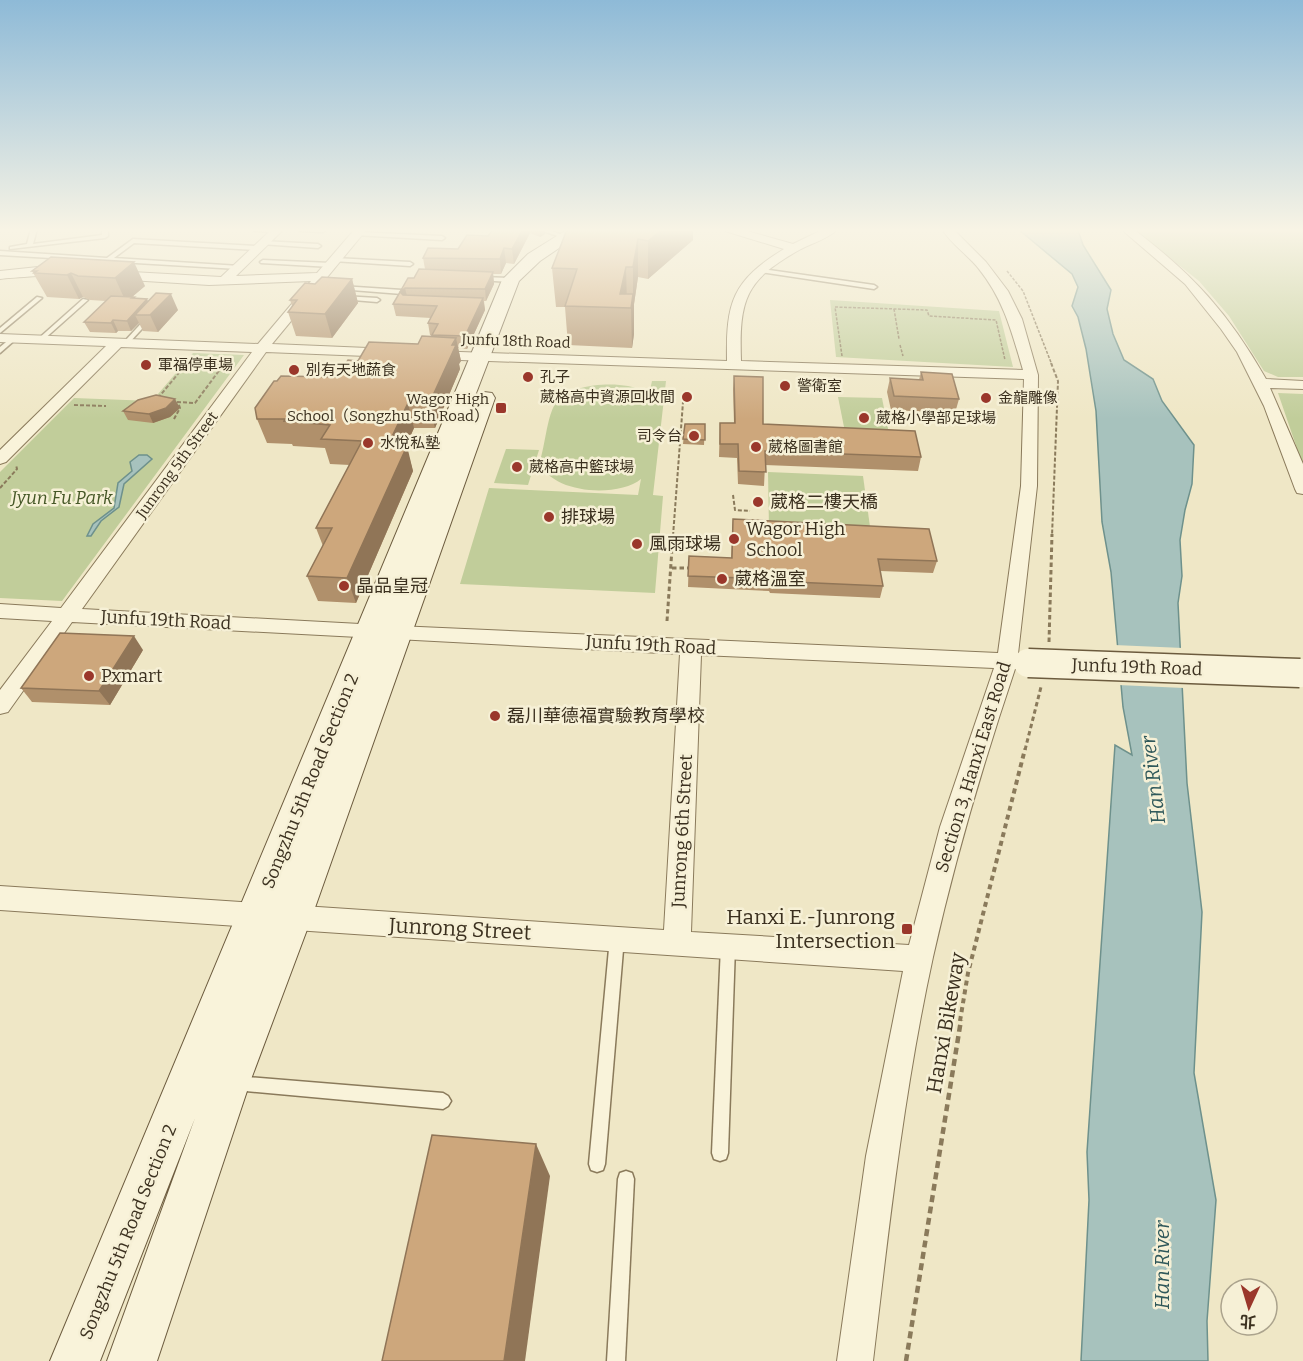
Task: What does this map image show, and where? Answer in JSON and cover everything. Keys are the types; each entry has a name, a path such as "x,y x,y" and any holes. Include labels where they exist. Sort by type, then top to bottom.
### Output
{"street":[{"name":"Junrong 5th Street","path":"2,700 68,615 261,349 310,293"},
{"name":"Songzhu 5th Road Section 2","path":"489,356 495,306 503,293"},
{"name":"Songzhu 5th Road Section 2","path":"75,1361 274,918 489,356 523,293"},
{"path":"734,366 738,301 745,293"},
{"name":"Section 3, Hanxi East Road","path":"855,1361 864,1312 882,1156 919,959 952,827 973,758 1018,662 1029,486 1031,375 1015,320 1003,293"},
{"path":"1199,293 1231,333 1260,383 1277,416 1303,489"},
{"name":"Junfu 18th Road","path":"7,339 1031,375"},
{"path":"2,456 121,343"},
{"path":"1260,383 1303,385"},
{"name":"Junfu 19th Road","path":"0,611 691,647 1301,673"},
{"name":"Junrong 6th Street","path":"677,942 691,647"},
{"name":"Junrong Street","path":"0,898 274,918 919,959"},
{"name":"Songzhu 5th Road Section 2","path":"132,1361 229,1082 274,918"}],"lane":[{"path":"0,331 39,298"},
{"path":"335,298 377,300"},
{"path":"40,340 85,300"},
{"path":"121,343 158,309"},
{"path":"0,351 7,339"},
{"path":"597,1164 617,938"},
{"path":"720,1153 728,946"},
{"path":"229,1082 442,1101"},
{"path":"616,1361 626,1179"}],"path":[{"path":"842,357 835,307 927,310 929,316 996,320 1006,357 1004,363"},
{"path":"894,309 899,339"},
{"path":"900,345 903,358"},
{"path":"164,401 154,403 188,362 224,364 195,403 171,402"},
{"path":"174,419 180,408 177,402"},
{"path":"667,621 682,402"},
{"path":"69,405 106,406"},
{"path":"733,495 735,510 750,510"},
{"path":"672,568 698,568"},
{"name":"Hanxi Bikeway","path":"906,1361 968,973 1040,695"}],"green space":[{"path":"1209,293 1303,293 1303,377 1278,377 1264,371 1229,316"},
{"path":"830,300 999,311 1013,367 836,357"},
{"name":"Jyun Fu Park","path":"193,353 244,355 62,601 0,598 0,472 74,398 152,401"},
{"path":"652,381 666,381 653,495 663,496 655,593 460,584 489,488 638,495 641,479 617,489 585,490 556,480 546,472 540,461 554,406 568,393 577,389 609,384 636,388 649,394"},
{"path":"1278,393 1303,394 1303,466"},
{"name":"葳格小學部足球場","path":"838,397 882,398 890,439 846,437"},
{"name":"葳格高中籃球場","path":"506,449 539,450 528,485 494,483"},
{"path":"768,472 863,476 871,534 769,529"}],"water":[{"name":"Han River","path":"1076,293 1110,293 1107,309 1113,334 1124,360 1153,379 1162,401 1194,445 1192,484 1180,540 1182,576 1178,603 1187,783 1202,912 1194,1073 1216,1200 1207,1321 1208,1361 1081,1361 1089,1200 1087,1152 1115,745 1132,755 1123,707 1111,572 1102,522 1096,411 1086,349 1078,317 1072,306"},
{"path":"139,455 147,455 152,459 124,484 119,507 101,521 91,536 87,536 93,524 114,508 118,483 132,471 130,462"}],"pier":[{"path":"1114,645 1183,648 1184,688 1118,685"}],"building":[{"path":"156,293 171,294 150,315 135,315"},
{"path":"297,293 342,293 325,314 288,312 297,300 290,300"},
{"path":"400,293 403,295 483,298 465,336 432,335 438,324 428,323 437,306 393,304"},
{"path":"569,293 633,294 631,308 565,306"},
{"path":"111,296 147,299 127,321 84,322"},
{"path":"422,336 456,338 452,345 456,345 429,404 408,403 388,445 407,446 347,578 307,576 332,528 316,528 362,441 321,439 330,425 284,421 285,419 257,419 255,408 274,381 281,376 337,377 348,360 358,361 369,342 418,344"},
{"path":"921,372 952,374 959,399 894,396 890,378 923,380"},
{"path":"734,376 763,377 763,424 915,431 921,457 765,451 766,472 739,471 738,444 720,444 720,423 735,423"},
{"path":"156,395 175,399 166,408 149,414 123,411 138,400"},
{"name":"司令台","path":"685,424 705,424 705,440 683,439"},
{"path":"733,519 929,529 937,561 878,559 883,586 688,576 689,556 732,558"},
{"path":"60,633 134,636 99,691 21,688"},
{"path":"432,1135 536,1144 504,1361 382,1361"}],"place":[{"name":"軍福停車場","path":"146,365"},
{"name":"別有天地蔬食","path":"294,370"},
{"name":"孔子","path":"528,377"},
{"name":"警衛室","path":"785,386"},
{"name":"葳格高中資源回收間","path":"687,397"},
{"name":"金龍雕像","path":"986,398"},
{"name":"Wagor High School（Songzhu 5th Road）","path":"501,408"},
{"name":"葳格小學部足球場","path":"864,418"},
{"name":"司令台","path":"694,436"},
{"name":"水悅私塾","path":"368,443"},
{"name":"葳格圖書館","path":"756,447"},
{"name":"葳格高中籃球場","path":"517,467"},
{"name":"葳格二樓天橋","path":"758,502"},
{"name":"排球場","path":"549,517"},
{"name":"Wagor High School","path":"734,539"},
{"name":"風雨球場","path":"637,544"},
{"name":"葳格溫室","path":"722,579"},
{"name":"晶品皇冠","path":"344,586"},
{"name":"Pxmart","path":"89,676"},
{"name":"磊川華德福實驗教育學校","path":"495,716"},
{"name":"Hanxi E.-Junrong Intersection","path":"907,929"}]}
